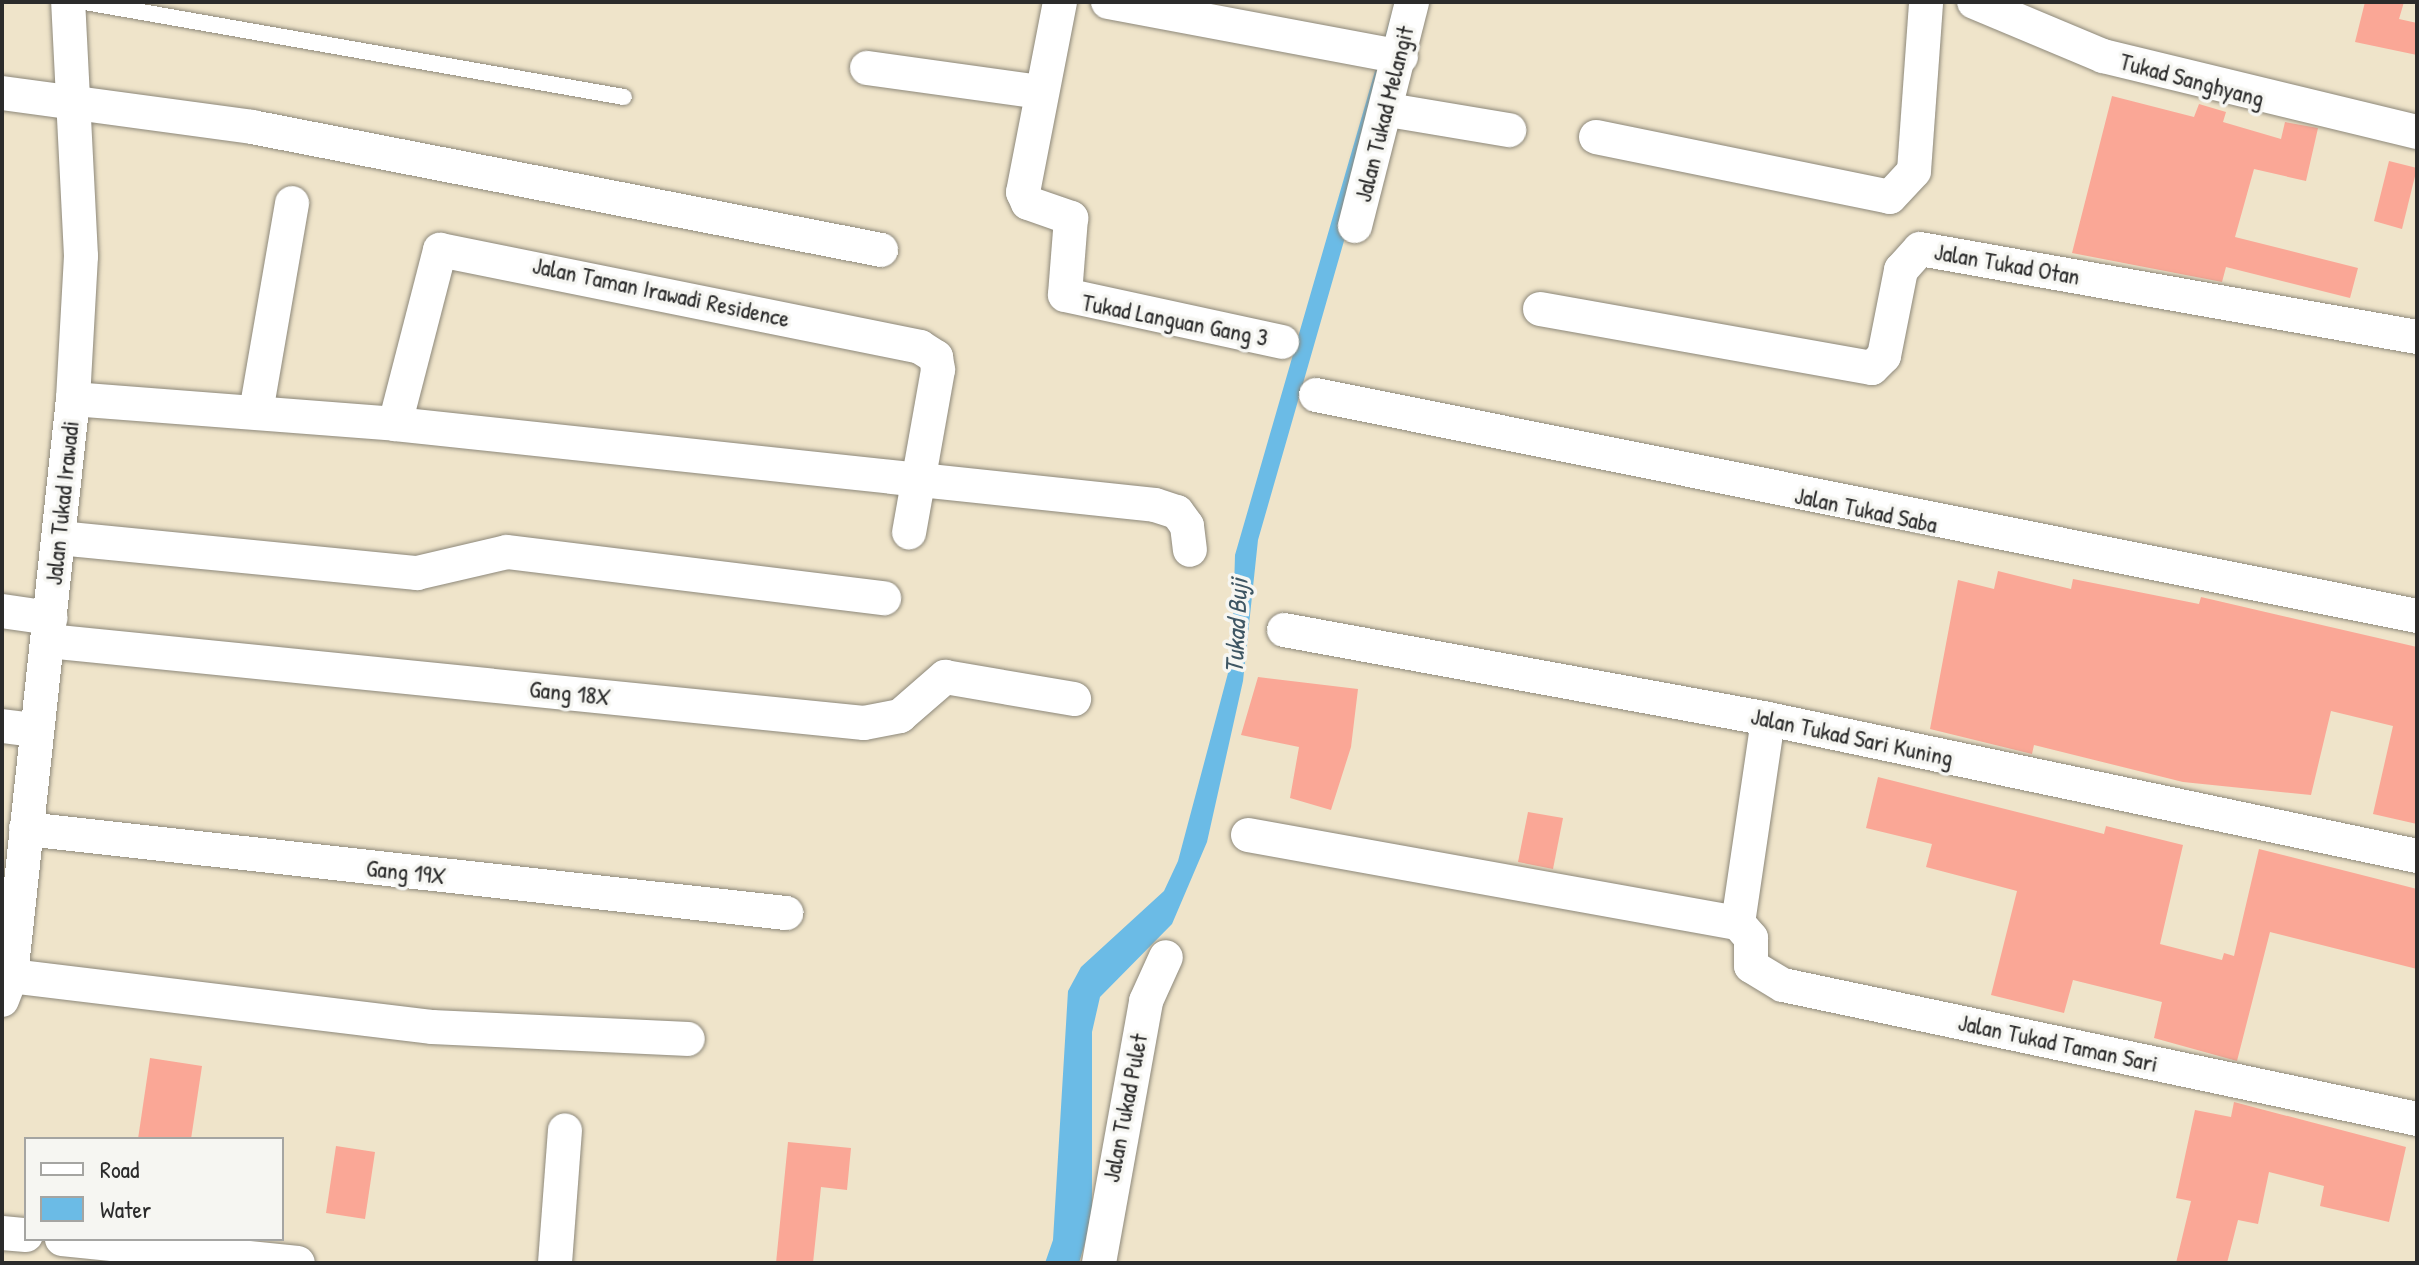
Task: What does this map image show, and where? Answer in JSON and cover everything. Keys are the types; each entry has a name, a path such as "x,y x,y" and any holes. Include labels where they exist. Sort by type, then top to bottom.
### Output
{"street":[{"name":"Jalan Tukad Irawadi","path":"6,988 9,926 26,829 73,399 81,256 76,108 68,2"},
{"name":"Tukad Languan Gang 3","path":"1060,2 1023,192 1028,203 1071,218 1065,295 1282,342"},
{"path":"1108,2 1388,55"},
{"name":"Jalan Tukad Melangit","path":"1355,226 1389,110 1388,55 1412,2"},
{"path":"1596,137 1890,197 1914,171 1926,2"},
{"name":"Tukad Sanghyang","path":"1974,2 2103,56 2417,132"},
{"path":"867,68 1041,92"},
{"path":"2,93 76,108 252,127 881,250"},
{"path":"1389,110 1509,130"},
{"path":"256,412 292,203"},
{"name":"Jalan Taman Irawadi Residence","path":"395,424 432,262 440,250 456,249 920,347 936,357 938,370 909,532"},
{"name":"Jalan Tukad Otan","path":"1540,309 1872,368 1884,356 1901,270 1920,249 2417,337"},
{"name":"Jalan Tukad Saba","path":"1316,395 2417,616"},
{"path":"73,399 395,424 919,477 1155,505 1182,519 1190,550"},
{"path":"59,538 417,573 507,552 884,598"},
{"path":"2,611 49,629"},
{"name":"Gang 18X","path":"49,629 864,723 900,716 945,677 1074,699"},
{"name":"Jalan Tukad Sari Kuning","path":"1284,630 1768,719 2417,856"},
{"path":"1248,835 1738,923 1768,719"},
{"path":"2,726 37,730"},
{"name":"Gang 19X","path":"26,829 786,913"},
{"name":"Jalan Tukad Taman Sari","path":"1738,923 1751,938 1751,966 1783,985 2417,1119"},
{"name":"Jalan Tukad Pulet","path":"1099,1263 1146,1001 1166,957"},
{"path":"6,988 433,1027 688,1039"},
{"path":"555,1263 565,1130"},
{"path":"2,1233 24,1235"},
{"path":"82,1241 298,1263"}],"lane":[{"path":"85,2 624,97"}],"water":[{"name":"Tukad Buji","path":"1395,2 1373,140 1258,540 1243,681 1207,842 1172,924 1100,997 1092,1032 1092,1219 1079,1263 1045,1263 1053,1240 1068,991 1081,967 1164,891 1178,861 1232,658 1235,555"}],"building":[{"path":"2365,2 2404,2 2399,19 2417,23 2417,55 2355,42"},
{"path":"2112,96 2194,117 2199,104 2226,112 2223,122 2281,139 2285,122 2318,128 2306,181 2254,169 2235,237 2358,268 2350,298 2226,267 2222,282 2072,253"},
{"path":"2389,161 2417,168 2402,229 2374,221"},
{"path":"1998,571 2071,589 2073,579 2199,604 2201,597 2417,647 2417,824 2373,814 2393,726 2331,711 2311,795 2183,782 2034,745 2032,754 1930,729 1958,580 1994,589"},
{"path":"1258,677 1358,689 1351,747 1331,810 1290,798 1299,747 1241,735"},
{"path":"1878,777 2104,834 2106,826 2183,845 2160,944 2222,960 2224,953 2234,956 2259,849 2417,889 2417,969 2270,932 2237,1061 2154,1038 2162,1002 2073,980 2064,1013 1991,995 2017,891 1926,867 1932,844 1866,828"},
{"path":"1528,812 1563,818 1553,869 1518,862"},
{"path":"150,1058 202,1066 191,1137 138,1137"},
{"path":"2234,1102 2406,1147 2389,1222 2320,1206 2324,1186 2269,1172 2258,1224 2238,1220 2227,1263 2176,1263 2191,1201 2176,1198 2195,1110 2231,1117"},
{"path":"788,1142 851,1148 847,1190 821,1187 813,1263 776,1263"},
{"path":"336,1146 375,1152 365,1219 326,1213"}]}
